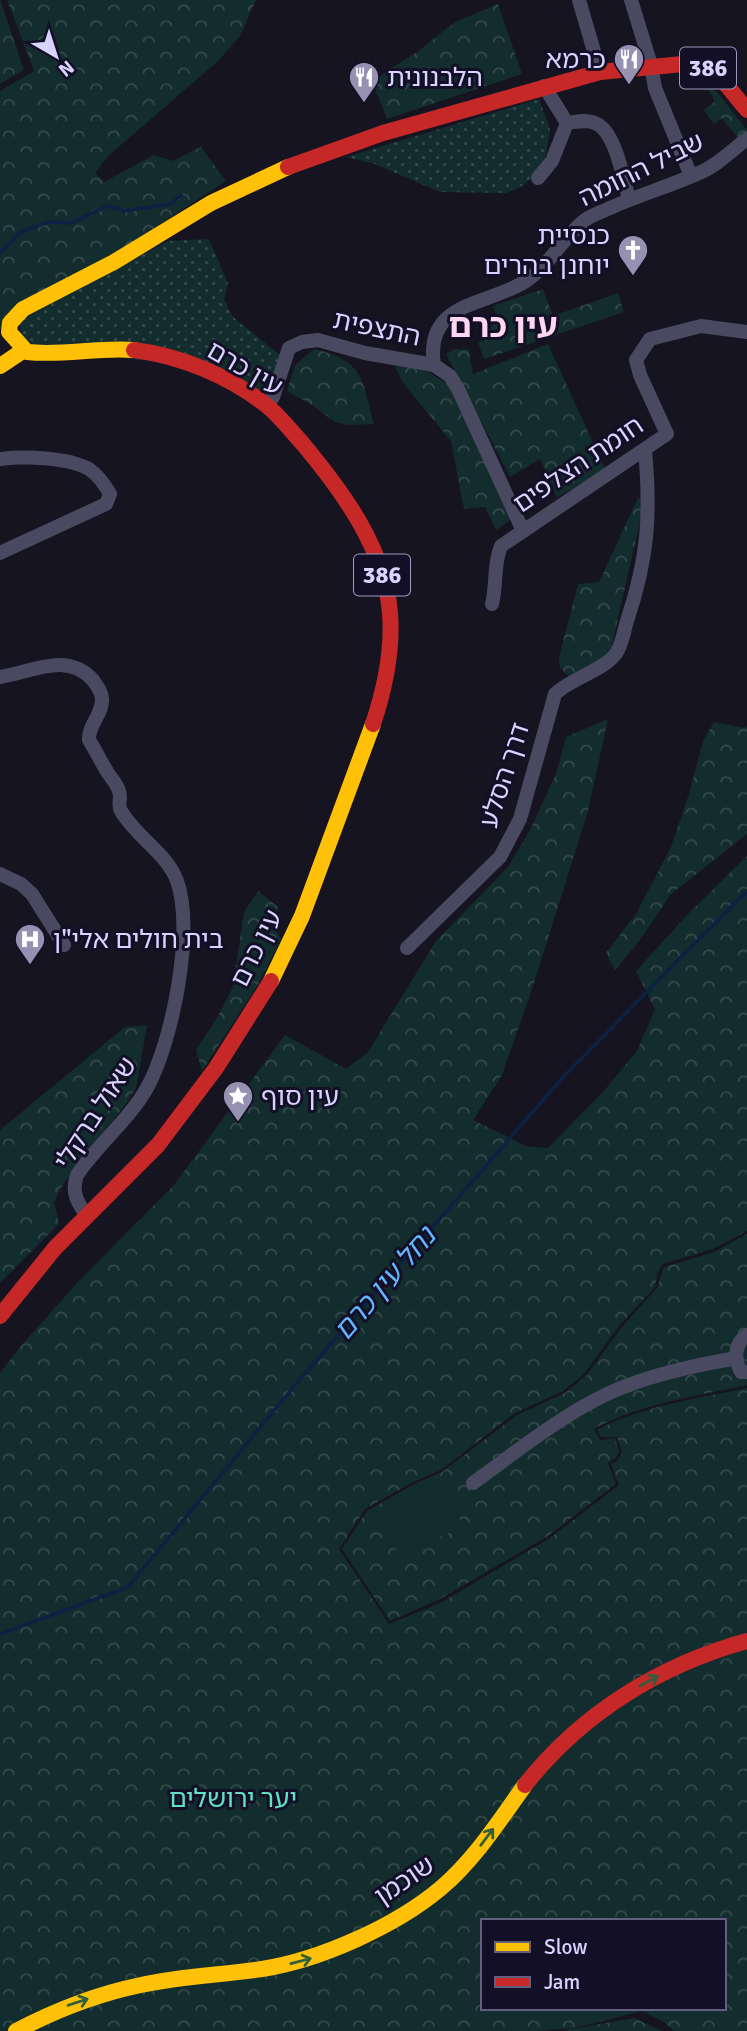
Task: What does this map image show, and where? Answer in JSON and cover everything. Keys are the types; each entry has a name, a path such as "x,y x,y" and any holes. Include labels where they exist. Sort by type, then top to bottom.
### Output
{"main road":[{"name":"386","path":"19,344 9,331 10,323 23,309 114,262 211,203 281,169 383,133 544,86 600,72 651,65 693,63 708,68 729,86 747,110"},
{"path":"0,350 19,344"},
{"path":"0,366 19,344"},
{"name":"עין כרם","path":"0,1316 61,1241 158,1147 211,1074 271,980 292,938 363,749 384,683 392,637 387,595 368,538 336,484 285,422 267,406 212,373 156,354 113,349 31,353 19,344"},
{"name":"שוכמן","path":"16,2031 72,2003 122,1989 162,1980 294,1963 366,1935 423,1901 453,1879 539,1768 598,1713 675,1668 725,1646 747,1641"}],"street":[{"path":"579,0 600,72"},
{"path":"631,0 651,65 655,88 691,176"},
{"path":"544,86 567,123"},
{"path":"567,123 588,121 599,124 611,137 629,199"},
{"path":"538,178 552,161 567,123"},
{"name":"שביל החומה","path":"434,365 432,346 438,327 449,316 472,303 525,282 545,265 586,219 629,199 706,170 747,139"},
{"name":"חומת הצלפים","path":"492,604 497,556 501,546 667,434 640,375 636,360 650,339 701,326 747,332"},
{"name":"התצפית","path":"267,406 289,348 302,342 318,340 365,354 434,365"},
{"path":"434,365 450,376 458,389 523,531"},
{"name":"דרך הסלע","path":"407,948 500,857 520,819 555,694 564,684 586,676 617,654 637,590 648,532 649,492 645,450"},
{"path":"0,459 16,457 65,461 89,469 103,482 110,494 106,504 0,552"},
{"name":"שאול ברקלי","path":"0,677 67,664 82,670 92,679 100,690 103,703 89,732 89,740 119,790 118,807 177,880 184,920 183,954 177,992 153,1074 137,1104 76,1175 74,1193 87,1216"},
{"path":"0,874 21,884 32,894 64,945"},
{"path":"747,1335 740,1340 736,1358 741,1372 747,1371"},
{"path":"474,1483 552,1425 608,1393 680,1368 736,1358"}],"green space":[{"path":"0,0 24,70 0,84"},
{"path":"7,0 256,0 240,36 218,61 108,156 95,173 104,182 154,155 173,161 201,147 226,181 0,329 0,91 34,71"},
{"path":"498,4 522,74 387,119 372,81 417,52 455,22"},
{"path":"705,84 717,92 747,130 747,136 739,140 722,118 714,124 704,110 715,101"},
{"path":"539,99 550,128 546,155 535,175 522,186 506,193 440,192 375,164 346,157"},
{"path":"209,239 228,283 224,300 233,317 280,355 267,396 224,369 40,349 21,337 19,320 168,241"},
{"path":"543,289 553,316 618,293 624,312 484,359 478,342 489,339 485,328 499,323 493,306"},
{"path":"548,344 606,471 557,497 540,459 510,477 446,354 454,349 469,350 473,374"},
{"path":"314,349 343,360 359,374 374,424 348,425 335,422 287,391 295,365"},
{"path":"395,366 425,370 449,385 510,520 496,530 485,507 464,509 451,441 403,383"},
{"path":"638,498 645,500 610,654 588,670 569,676 560,668 559,657 578,584 599,582"},
{"name":"יער ירושלים","path":"608,719 588,811 532,989 502,1075 473,1120 526,1146 548,1148 603,1092 637,1051 655,1009 636,971 689,913 747,856 747,1231 713,1249 663,1264 655,1287 619,1326 584,1374 563,1391 515,1413 441,1470 413,1482 365,1509 339,1549 389,1624 442,1602 550,1538 619,1485 611,1464 618,1460 622,1452 617,1437 601,1437 597,1430 633,1414 747,1388 747,2031 674,2031 664,2022 642,2011 575,2028 537,2031 0,2031 0,1373 78,1282 174,1185 285,1035 346,1069 368,1052 436,941 508,867 530,830 556,774 566,737"},
{"path":"714,722 744,728 747,726 747,834 671,894 639,941 615,970 606,953 636,914 671,847 703,741"},
{"path":"258,891 278,907 275,929 281,939 259,983 202,1071 196,1050 233,987 244,912"},
{"path":"147,1025 136,1088 61,1188 54,1202 59,1224 0,1283 0,1130 125,1027"},
{"path":"747,1234 747,1385 650,1407 594,1429 600,1440 615,1438 619,1451 616,1458 608,1463 616,1484 548,1536 440,1599 390,1621 342,1549 367,1511 414,1484 442,1472 517,1415 565,1393 586,1376 621,1328 657,1288 664,1267 714,1252"},
{"path":"439,1479 463,1526 400,1557 376,1510"},
{"path":"634,2018 662,2031 560,2031"}],"waterway":[{"path":"0,253 19,233 48,222 71,223 107,206 125,211 170,204 181,195"},
{"name":"נחל עין כרם","path":"0,1634 128,1587 296,1384 564,1076 747,891"}],"traffic: slow":[{"path":"134,350 27,352 9,332 10,323 23,309 114,262 211,203 288,167"},
{"path":"0,366 24,350"},
{"path":"271,981 302,916 373,724"},
{"path":"16,2031 109,1993 156,1982 284,1964 308,1958 380,1928 423,1902 453,1877 476,1852 525,1785"}],"traffic: jam":[{"path":"288,167 383,133 600,72 693,63 708,68 719,76 747,110"},
{"path":"134,350 187,362 220,376 252,395 285,424 318,462 347,502 380,566 390,613 387,669 373,724"},
{"path":"0,1316 55,1248 158,1145 216,1068 271,981"},
{"path":"525,1785 547,1759 572,1736 597,1714 625,1695 684,1663 747,1641"}],"place":[{"name":"כרמא","path":"629,86"},
{"name":"הלבנונית","path":"364,104"},
{"name":"כנסיית יוחנן בהרים","path":"633,277"},
{"name":"בית חולים אלי\"ן","path":"30,966"},
{"name":"עין סוף","path":"238,1123"}],"district":[{"name":"עין כרם","path":"503,325"}]}
